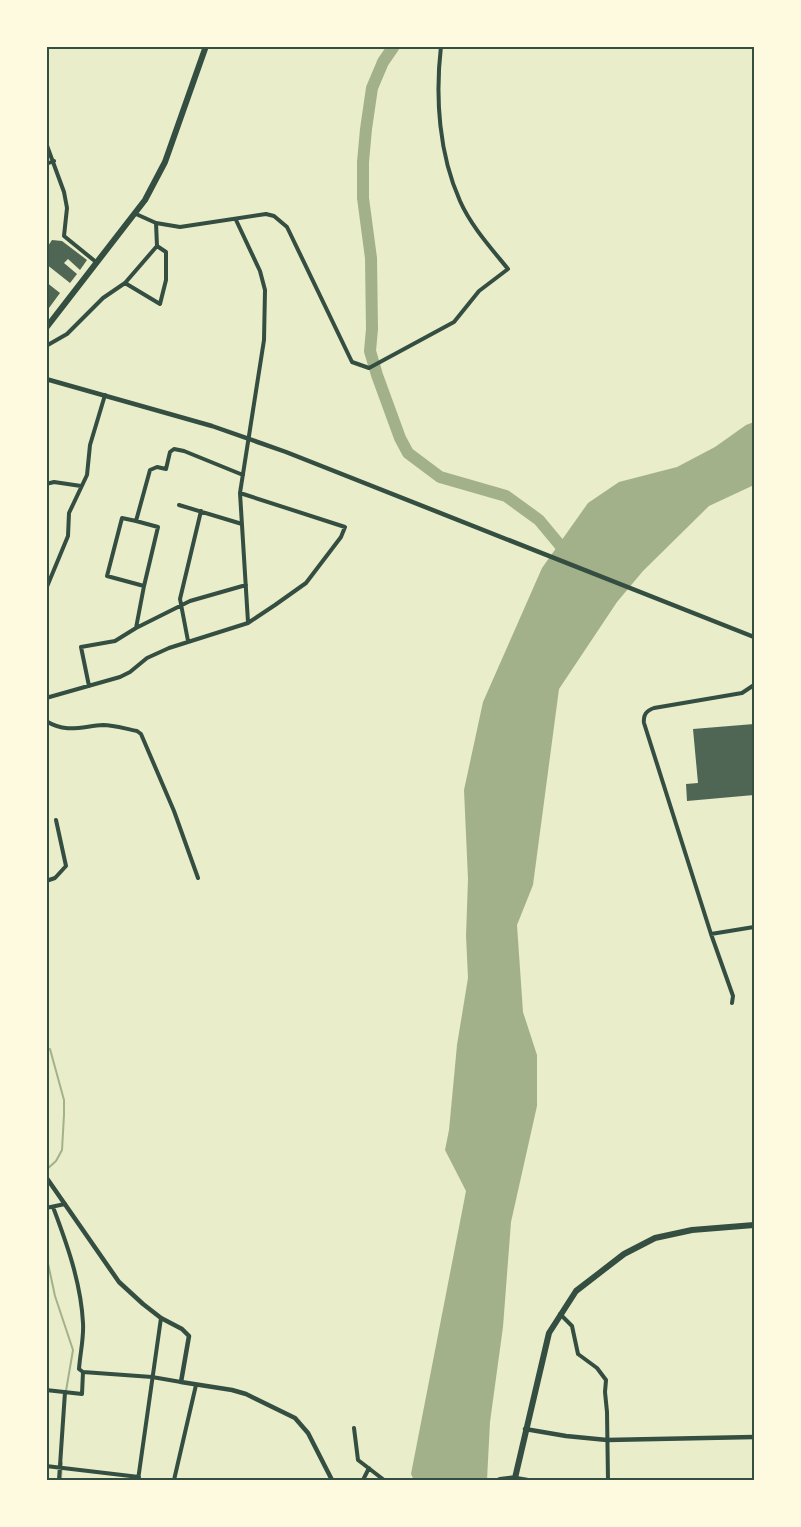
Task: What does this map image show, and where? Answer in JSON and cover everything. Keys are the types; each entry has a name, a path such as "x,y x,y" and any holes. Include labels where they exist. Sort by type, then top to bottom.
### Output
{"main road":[{"path":"46,328 136,214 149,194 165,162 207,46"},
{"path":"501,1480 515,1478 544,1348 549,1333 576,1291 586,1281 624,1254 655,1238 692,1230 754,1225"}],"street":[{"path":"136,214 156,223 180,227 266,214 274,216 287,227 352,362 369,368 391,357 457,320 479,291 508,269 468,217 448,168 441,129 438,74 441,46"},
{"path":"46,143 64,192 67,208 64,236 97,263"},
{"path":"46,164 54,161"},
{"path":"236,220 260,271 265,290 264,340 240,493 248,623"},
{"path":"46,346 67,334 103,298 125,283 157,246 156,223"},
{"path":"125,283 160,304 166,280 166,252 157,246"},
{"path":"46,379 212,426 286,452 754,637"},
{"path":"46,589 68,536 69,513 87,475 90,445 105,395"},
{"path":"136,521 150,470 157,467 166,469 170,452 174,449 243,475"},
{"path":"46,484 54,482 81,487"},
{"path":"46,698 120,677 147,658 188,641 248,623 306,583 341,537 345,527 240,493"},
{"path":"179,505 242,524"},
{"path":"188,641 181,605 201,511"},
{"path":"136,628 158,527 122,518 107,576 144,586"},
{"path":"90,686 81,647 115,641 181,605 246,585"},
{"path":"732,1003 733,996 711,934 644,723 644,716 647,710 654,708 742,693 754,685"},
{"path":"46,721 62,727 85,729 104,725 137,731 141,735 174,811 198,878"},
{"path":"46,881 55,878 66,866 56,820"},
{"path":"711,934 754,927"},
{"path":"46,1177 120,1282 143,1304 189,1336 181,1382"},
{"path":"46,1208 64,1204"},
{"path":"53,1207 66,1241 78,1286 83,1324 79,1369 83,1372 152,1377 246,1394 296,1418 308,1433 332,1480"},
{"path":"560,1314 572,1326 578,1354 597,1368 606,1380 604,1392 607,1412 608,1480"},
{"path":"46,1466 138,1479 161,1318"},
{"path":"46,1390 82,1394 83,1372"},
{"path":"174,1480 196,1385"},
{"path":"58,1480 65,1392"},
{"path":"354,1428 358,1460 384,1480"},
{"path":"525,1429 607,1440 754,1437"},
{"path":"363,1480 369,1468"},
{"path":"515,1478 527,1480"}],"shaded area":[{"path":"754,422 754,485 709,506 643,571 617,602 559,689 533,885 517,925 523,1012 537,1055 537,1106 511,1222 503,1327 490,1422 487,1480 414,1480 411,1474 466,1191 445,1150 457,1045 468,978 466,936 468,879 464,790 483,702 542,568 588,503 619,482 677,467 715,447"}],"building":[{"path":"52,240 62,241 87,260 80,270 68,259 64,263 77,274 70,283 46,264 46,249"},
{"path":"46,282 60,293 49,308 46,306"},
{"path":"754,724 754,795 687,801 686,784 698,783 693,729"}],"waterway":[{"path":"394,46 383,62 372,88 363,162 363,198 371,258 370,351 377,375 400,438 408,453 440,477 506,496 539,520 569,556"},
{"path":"46,1170 56,1161 62,1150 64,1115 64,1100 50,1049"},
{"path":"46,1254 55,1296 73,1350 66,1391"},
{"path":"61,1480 62,1463"}]}
